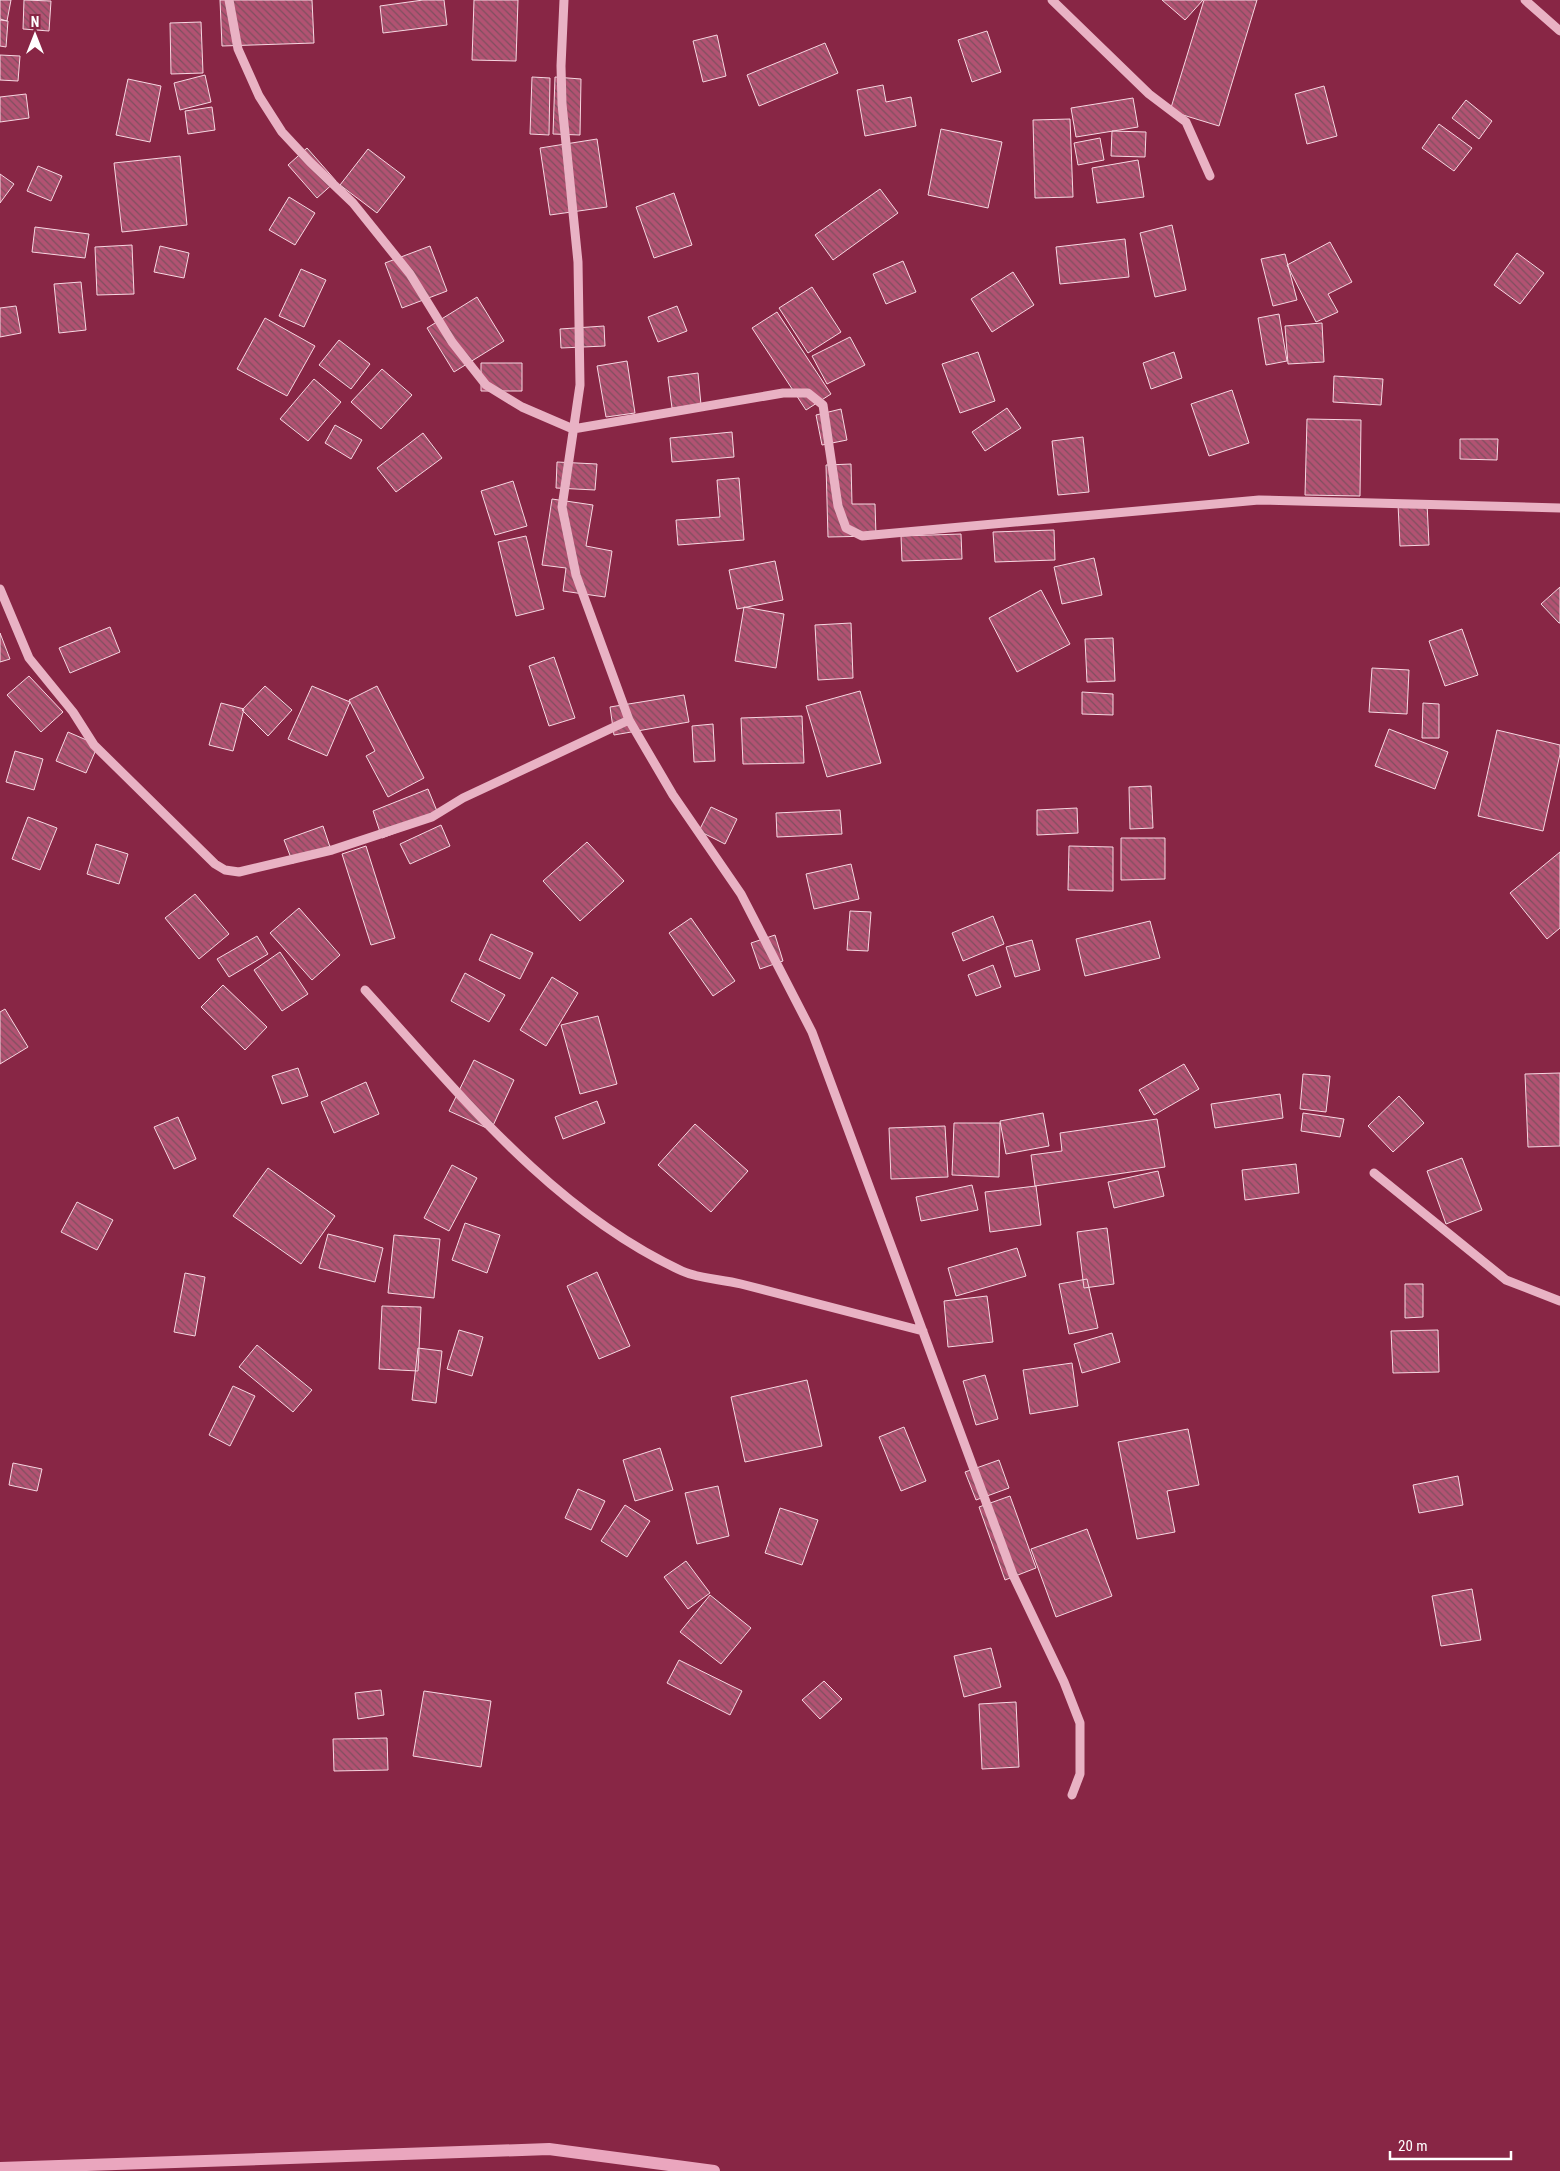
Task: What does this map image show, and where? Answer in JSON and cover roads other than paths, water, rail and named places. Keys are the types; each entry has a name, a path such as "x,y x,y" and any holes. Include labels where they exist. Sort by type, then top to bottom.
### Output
{"street":[{"path":"229,0 238,49 259,96 282,132 359,210 410,274 452,342 486,385 522,407 573,429 783,393 808,393 823,405 838,506 846,528 862,536 1259,500 1560,508"},
{"path":"564,0 561,66 562,104 578,262 580,376 562,507 576,575 629,720 673,795 741,894 812,1032 1013,1575 1064,1682 1080,1723 1080,1774 1072,1795"},
{"path":"1052,0 1149,94 1186,122 1210,176"},
{"path":"1526,0 1560,31"},
{"path":"0,589 29,658 73,712 94,744 202,852 225,870 238,872 332,850 432,817 463,798 629,720"},
{"path":"365,990 484,1120 556,1188 617,1236 684,1272 737,1282 923,1331"},
{"path":"1374,1173 1506,1280 1560,1301"}],"waterway":[{"path":"0,2168 549,2149 714,2171"}]}
